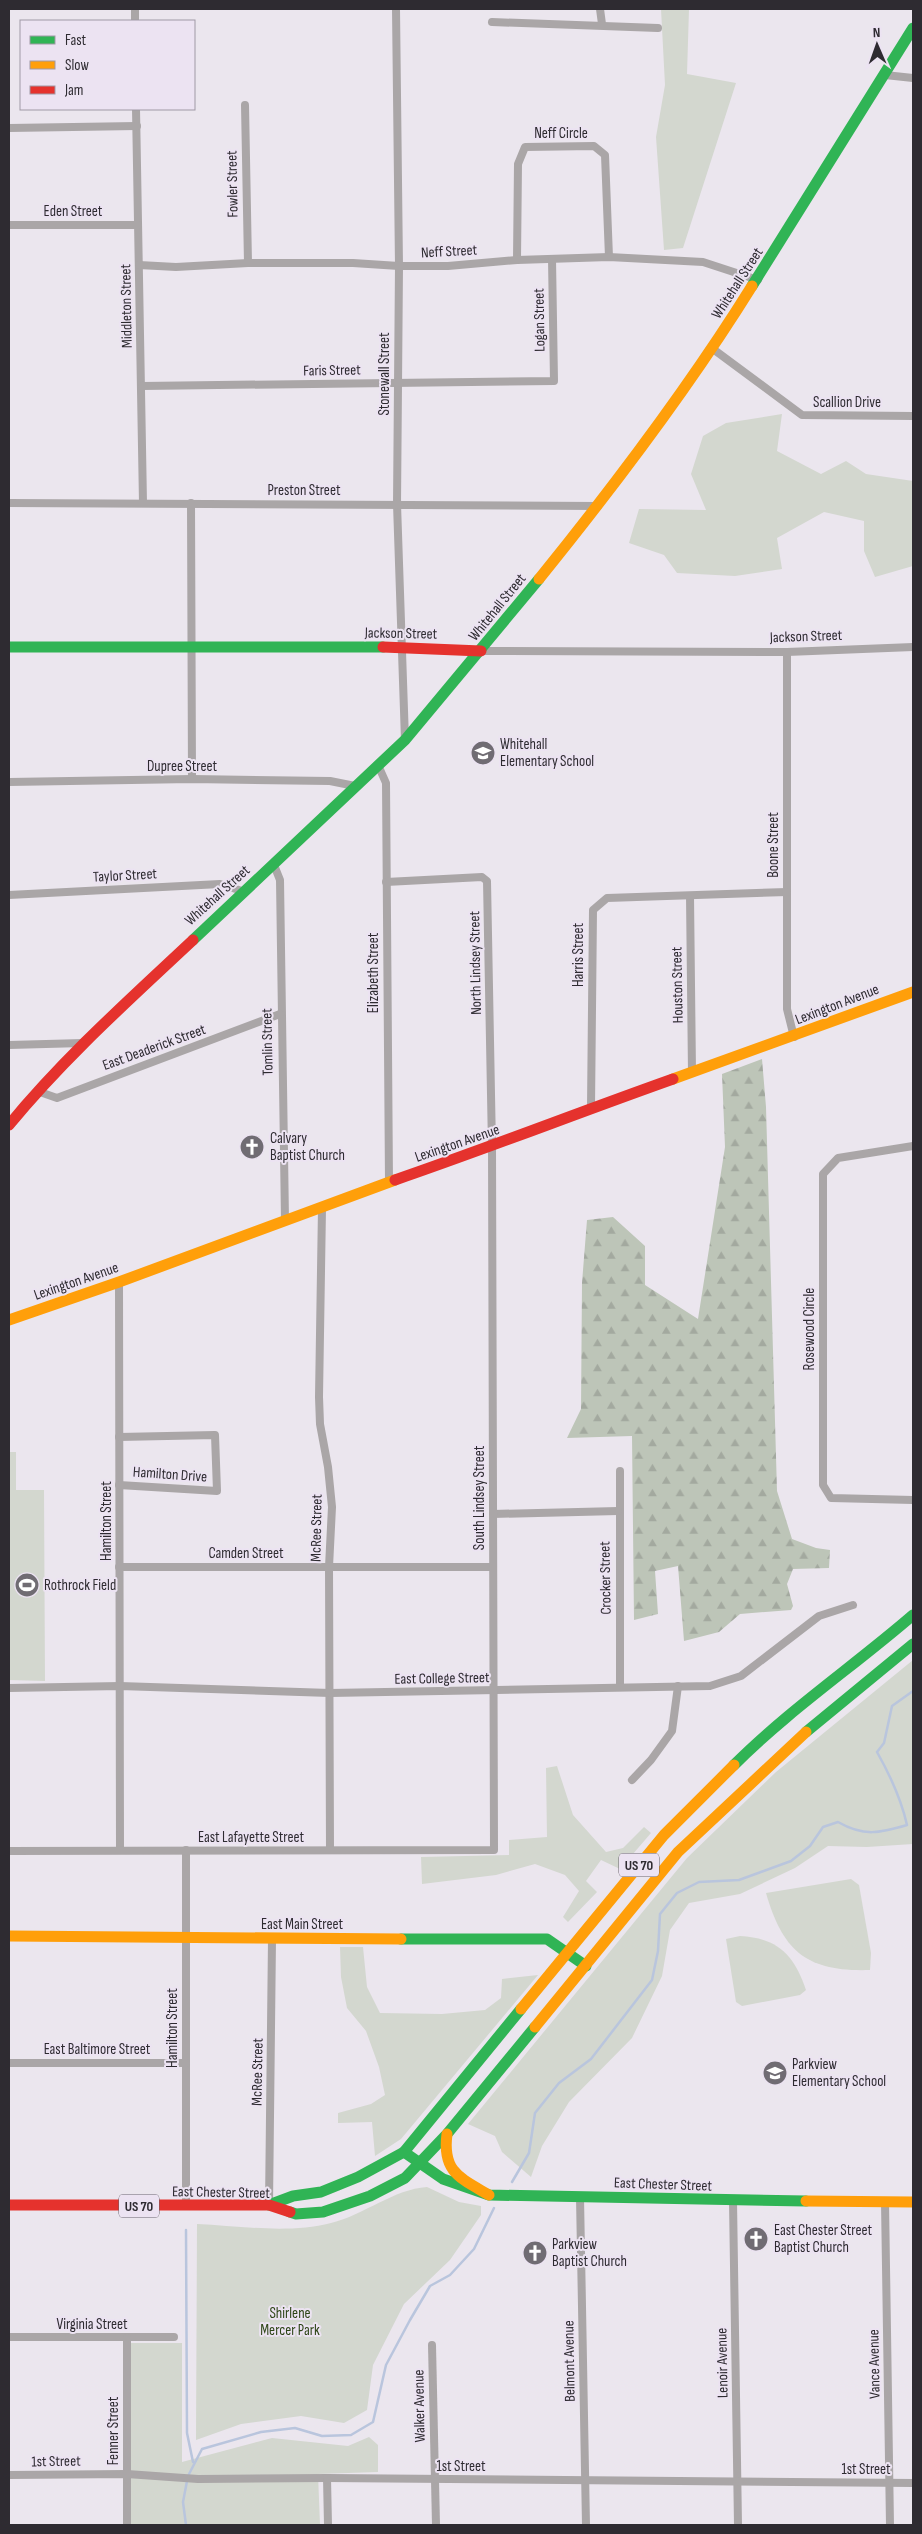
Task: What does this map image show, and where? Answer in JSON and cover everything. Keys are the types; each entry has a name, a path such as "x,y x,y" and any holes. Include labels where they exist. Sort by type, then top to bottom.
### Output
{"main road":[{"name":"Whitehall Street","path":"9,1125 37,1091 83,1042 242,891 274,865 405,740 481,651 598,506 713,349 758,280 913,28"},
{"name":"Jackson Street","path":"9,646 402,647 481,651"},
{"name":"Lexington Avenue","path":"9,1320 119,1282 389,1182 492,1147 591,1108 913,992"},
{"name":"US 70","path":"269,2206 293,2196 321,2192 358,2177 404,2152 664,1834 763,1736 863,1658 913,1615"},
{"name":"US 70","path":"419,2166 586,1966 678,1852 792,1743 913,1644"},
{"name":"East Main Street","path":"9,1936 186,1936 272,1939 547,1939 586,1966"},
{"path":"447,2134 445,2159 451,2171 488,2195"},
{"name":"East Chester Street","path":"404,2152 419,2166 447,2181 488,2195 733,2201 913,2202"},
{"name":"East Chester Street","path":"9,2205 269,2206 296,2214 323,2212 370,2196 405,2178 419,2166"}],"street":[{"name":"Stonewall Street","path":"396,9 399,266 397,504 405,740"},
{"path":"600,9 602,24"},
{"path":"492,22 602,24 658,28"},
{"path":"885,75 913,78"},
{"name":"Fowler Street","path":"245,105 248,263"},
{"name":"Middleton Street","path":"136,110 143,503"},
{"path":"9,128 137,126"},
{"name":"Neff Circle","path":"517,260 518,164 524,147 594,146 605,155 609,257"},
{"name":"Eden Street","path":"9,225 138,225"},
{"name":"Neff Street","path":"139,265 353,263 399,266 448,266 517,260 609,257 703,262 758,280"},
{"name":"Logan Street","path":"552,259 554,381"},
{"name":"Scallion Drive","path":"713,349 802,415 913,416"},
{"name":"Faris Street","path":"142,386 554,381"},
{"name":"Preston Street","path":"9,503 598,506"},
{"path":"191,503 192,779"},
{"name":"Jackson Street","path":"481,651 787,652 913,647"},
{"name":"Boone Street","path":"787,652 787,1009 794,1036"},
{"name":"Elizabeth Street","path":"378,765 386,783 389,1182"},
{"name":"Dupree Street","path":"9,782 192,779 330,781 355,786"},
{"name":"Tomlin Street","path":"274,865 280,880 280,1014 285,1220"},
{"name":"North Lindsey Street","path":"386,882 482,876 487,881 492,1147"},
{"name":"Taylor Street","path":"9,895 220,884 242,891"},
{"name":"Harris Street","path":"591,1108 593,910 607,898 787,892"},
{"name":"Houston Street","path":"690,896 692,1073"},
{"name":"East Deaderick Street","path":"37,1091 57,1098 280,1014"},
{"path":"9,1045 83,1042"},
{"name":"Rosewood Circle","path":"913,1146 838,1158 823,1174 823,1485 831,1498 913,1500"},
{"name":"South Lindsey Street","path":"492,1147 494,1850"},
{"name":"McRee Street","path":"322,1208 319,1397 320,1424 328,1467 332,1507 329,1567 330,1850"},
{"name":"Hamilton Street","path":"119,1282 120,1850"},
{"name":"Hamilton Drive","path":"119,1437 216,1435 217,1491 119,1485"},
{"name":"Crocker Street","path":"620,1471 618,1511 620,1686"},
{"path":"493,1514 618,1511"},
{"name":"Camden Street","path":"119,1567 493,1566"},
{"name":"East College Street","path":"9,1688 120,1686 330,1693 493,1692 620,1686 710,1686 741,1676 819,1616 853,1605"},
{"path":"632,1780 672,1731 678,1686"},
{"name":"Hamilton Street","path":"186,1850 186,2206"},
{"name":"East Lafayette Street","path":"9,1851 494,1850"},
{"name":"McRee Street","path":"269,2206 272,1939"},
{"name":"East Baltimore Street","path":"9,2063 186,2063"},
{"name":"Belmont Avenue","path":"580,2197 586,2525"},
{"name":"Lenoir Avenue","path":"733,2201 738,2525"},
{"name":"Vance Avenue","path":"886,2202 890,2525"},
{"name":"Virginia Street","path":"9,2337 174,2337"},
{"name":"Fenner Street","path":"127,2338 127,2525"},
{"name":"Walker Avenue","path":"432,2345 436,2525"},
{"name":"1st Street","path":"9,2475 127,2474 198,2479 327,2478 913,2483"},
{"path":"327,2478 328,2525"}],"green space":[{"path":"661,9 689,9 687,74 736,83 683,248 664,250 656,137 665,85"},
{"path":"782,414 777,451 821,474 846,461 866,474 913,481 913,566 875,577 864,551 864,521 824,512 777,538 782,569 735,576 677,573 664,555 629,543 639,509 706,510 691,474 703,436 726,423"},
{"path":"762,1059 766,1107 777,1491 792,1539 816,1548 830,1550 829,1568 793,1569 787,1584 793,1606 791,1610 740,1614 719,1632 684,1641 678,1566 655,1571 658,1614 634,1620 632,1436 567,1438 581,1409 582,1283 587,1220 613,1217 645,1246 645,1285 698,1319 725,1147 722,1074"},
{"name":"Rothrock Field","path":"9,1452 16,1452 16,1490 44,1490 45,1681 9,1680"},
{"path":"913,1660 913,1844 867,1847 828,1846 795,1868 740,1894 689,1903 670,1930 662,1976 632,2038 569,2102 542,2146 531,2177 502,2152 495,2136 468,2124 687,1858 776,1772"},
{"path":"557,1766 573,1815 606,1852 623,1848 644,1827 651,1833 620,1869 601,1860 586,1881 597,1892 568,1922 563,1917 579,1891 565,1875 535,1864 496,1875 422,1884 421,1857 509,1855 509,1840 547,1837 546,1768"},
{"path":"851,1879 859,1885 871,1953 870,1970 848,1970 830,1967 814,1962 801,1954 790,1944 781,1930 766,1893"},
{"path":"740,1936 765,1940 783,1951 796,1967 806,1990 800,1995 742,2006 736,2002 726,1939"},
{"path":"340,1947 363,1947 367,1987 380,2013 442,2014 485,2010 501,1998 502,1979 538,1975 401,2139 375,2156 372,2122 338,2123 338,2113 371,2104 385,2095 379,2067 366,2031 347,2008 341,1977"},
{"name":"Shirlene Mercer Park","path":"427,2187 459,2202 481,2206 481,2215 450,2260 404,2304 373,2365 367,2410 344,2423 301,2416 241,2424 196,2440 197,2224 281,2229 315,2226 343,2219 403,2192"},
{"path":"131,2343 182,2343 182,2462 272,2438 348,2446 369,2437 378,2445 378,2472 318,2474 320,2525 130,2525"}],"waterway":[{"path":"512,2182 529,2153 535,2113 559,2083 591,2059 652,1980 658,1951 660,1914 677,1893 699,1882 739,1880 791,1861 810,1846 823,1827 838,1822 864,1832 880,1832 907,1825 895,1787 877,1752 884,1743 892,1706 913,1691"},
{"path":"188,2476 202,2449 261,2432 295,2428 322,2436 351,2435 373,2422 386,2365 410,2320 430,2286 450,2275 474,2249 494,2208"},
{"path":"186,2230 187,2433 193,2462"},
{"path":"186,2525 183,2502 187,2481"}],"traffic: fast":[{"path":"752,286 913,28"},
{"path":"193,940 405,740 539,579"},
{"path":"9,647 383,647"},
{"path":"734,1765 799,1707 913,1615"},
{"path":"806,1732 913,1644"},
{"path":"401,1939 547,1939 586,1966"},
{"path":"269,2205 293,2196 321,2192 358,2177 404,2152 521,2009"},
{"path":"290,2212 296,2214 323,2212 370,2196 405,2178 447,2134 535,2027"},
{"path":"404,2152 443,2179 489,2195 806,2201"}],"traffic: slow":[{"path":"539,579 677,399 752,286"},
{"path":"673,1079 913,992"},
{"path":"9,1320 119,1282 395,1180"},
{"path":"535,2027 678,1852 806,1732"},
{"path":"521,2009 664,1835 734,1765"},
{"path":"9,1936 401,1939"},
{"path":"447,2134 446,2147 450,2166 470,2184 489,2195"},
{"path":"806,2201 913,2202"}],"traffic: jam":[{"path":"383,647 481,651"},
{"path":"9,1125 52,1076 121,1007 193,940"},
{"path":"395,1180 673,1079"},
{"path":"9,2205 269,2205 290,2212"}],"place":[{"name":"Whitehall Elementary School","path":"483,753"},
{"name":"Calvary Baptist Church","path":"252,1147"},
{"name":"Rothrock Field","path":"27,1585"},
{"name":"Parkview Elementary School","path":"775,2073"},
{"name":"East Chester Street Baptist Church","path":"756,2239"},
{"name":"Parkview Baptist Church","path":"535,2253"}]}
